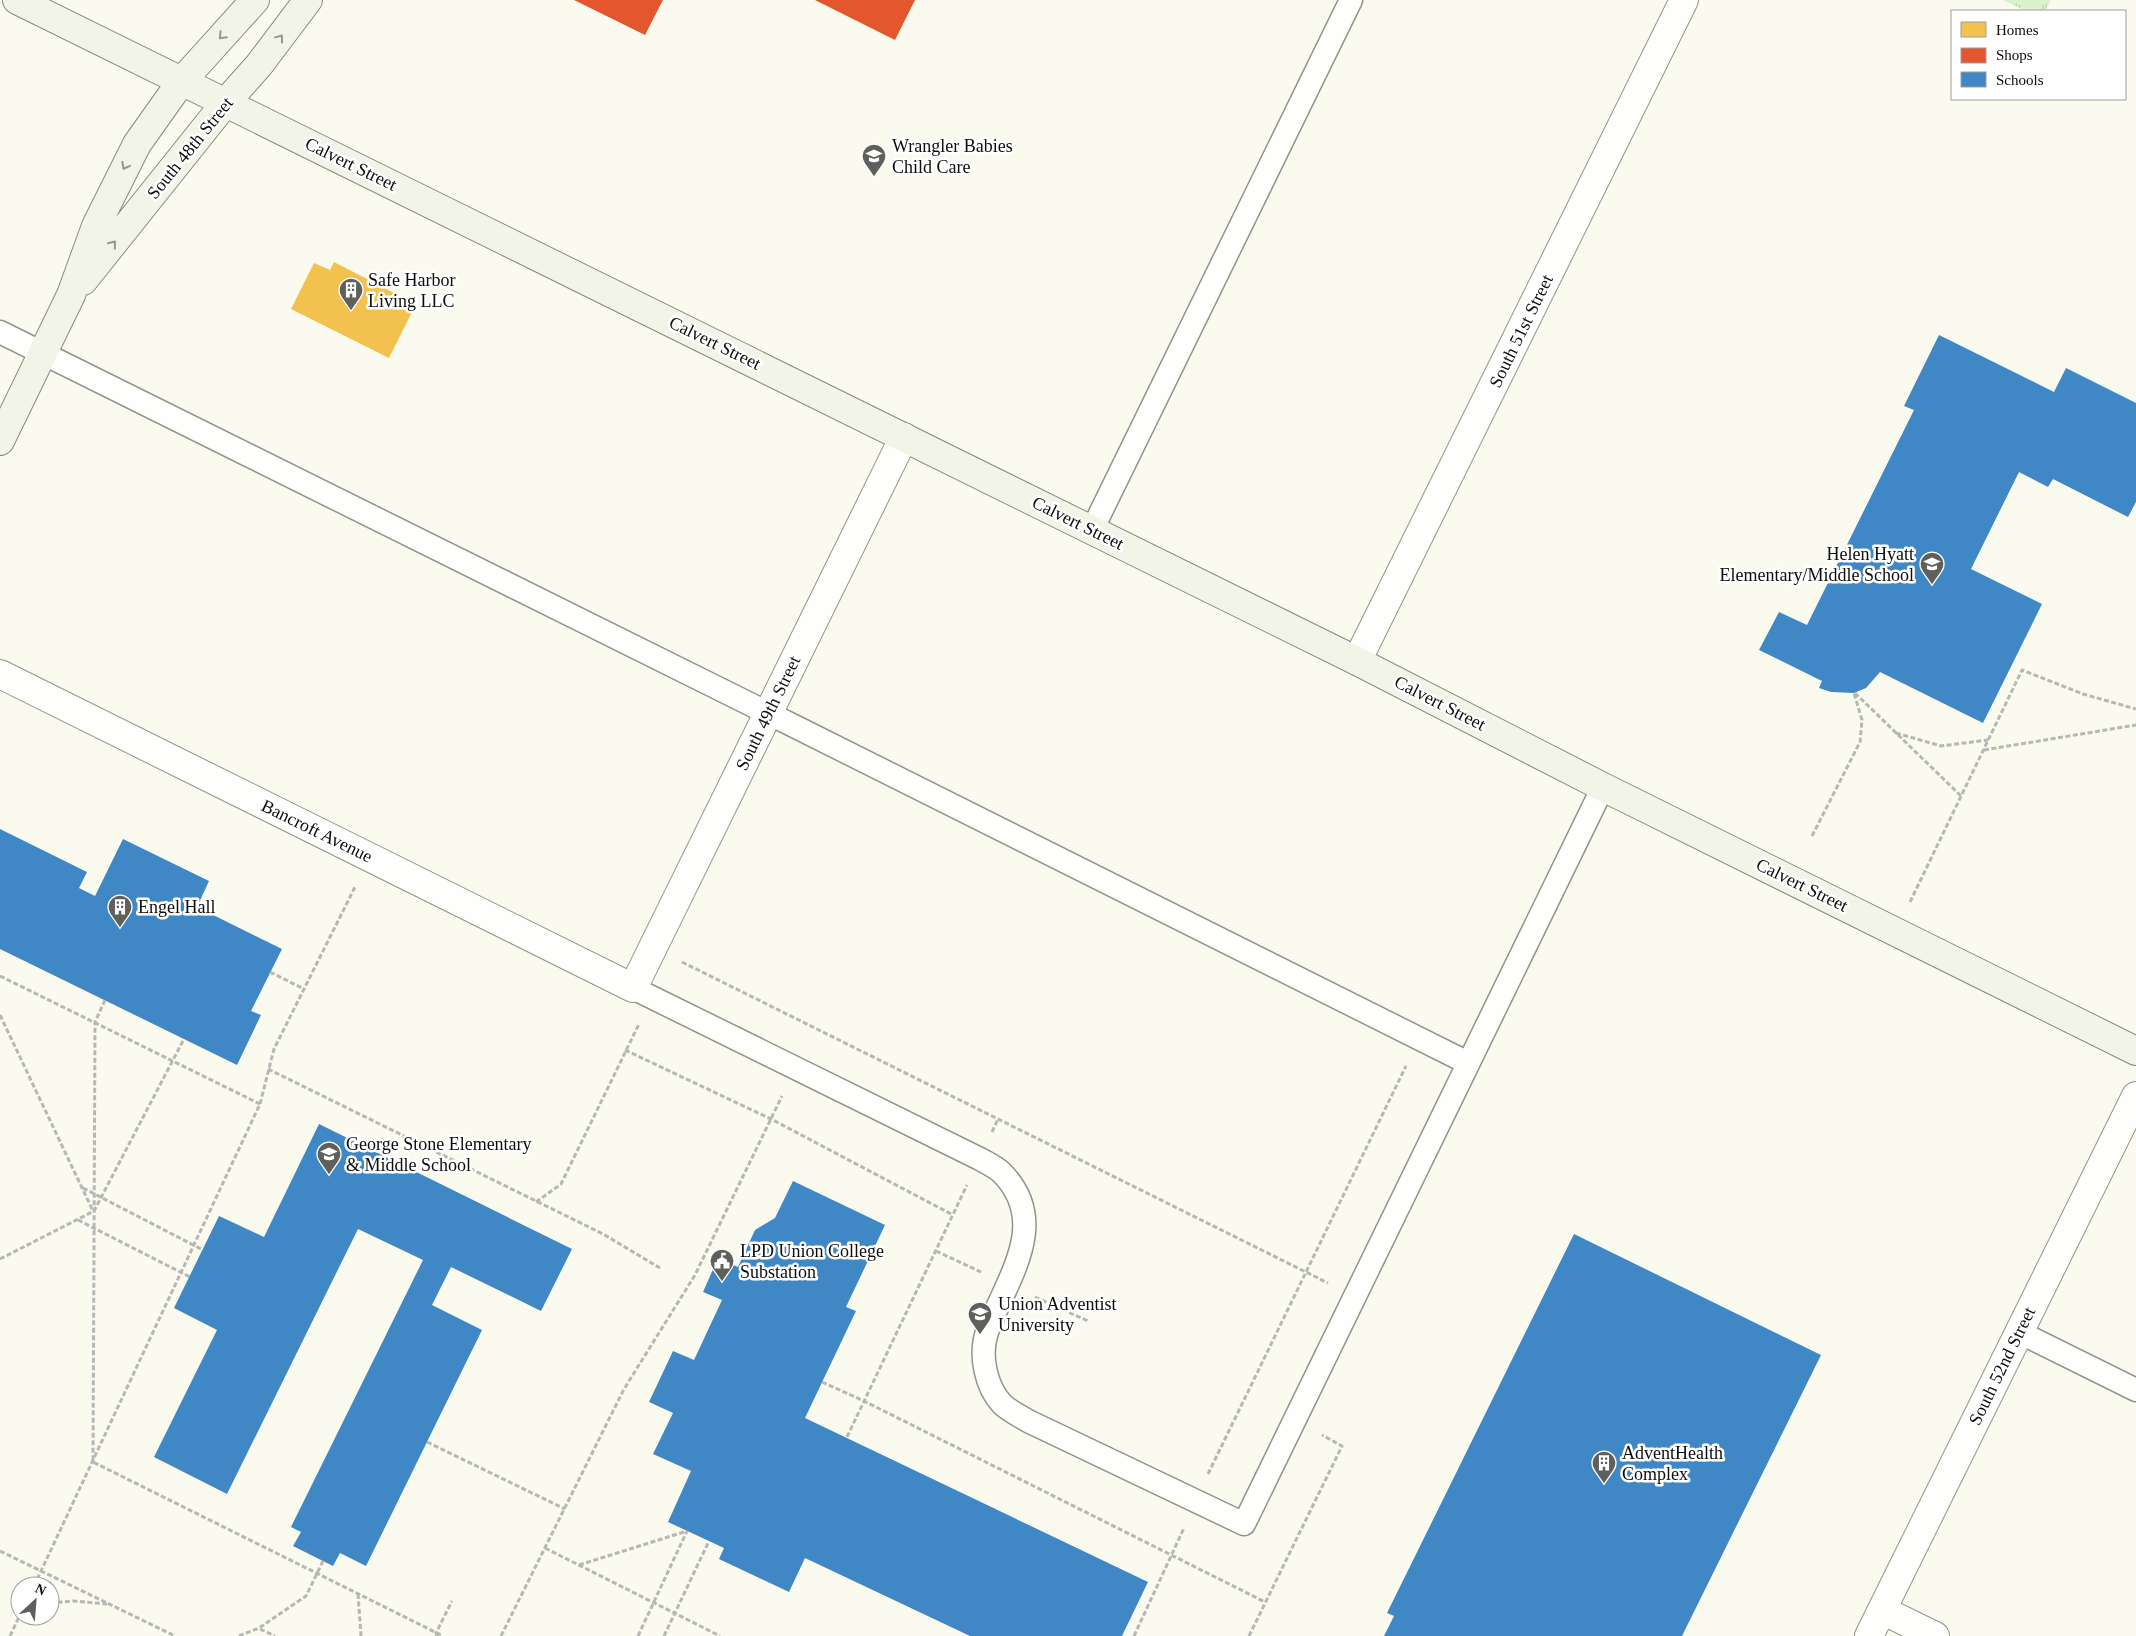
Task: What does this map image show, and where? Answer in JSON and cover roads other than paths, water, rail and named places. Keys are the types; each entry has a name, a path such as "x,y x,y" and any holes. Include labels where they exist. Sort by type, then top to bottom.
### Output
{"street":[{"name":"Calvert Street","path":"17,0 1357,661 1603,787 2136,1051"},
{"name":"South 48th Street","path":"0,441 71,295 96,226 116,182 148,127 182,82 255,0"},
{"name":"South 48th Street","path":"71,295 226,102 259,65 308,0"},
{"name":"South 51st Street","path":"1357,661 1684,0"},
{"name":"South 49th Street","path":"643,993 768,714 904,437"},
{"name":"Bancroft Avenue","path":"0,674 643,993"},
{"name":"South 52nd Street","path":"1869,1636 2136,1096"},
{"path":"1882,1610 1935,1636"}],"lane":[{"path":"1092,530 1351,0"},
{"path":"0,332 1468,1063"},
{"path":"643,993 980,1159 1001,1172 1016,1190 1022,1209 1025,1235 1009,1285 986,1334 986,1374 1002,1405 1028,1421 1244,1524 1603,787"},
{"path":"2019,1332 2136,1390"}],"place":[{"name":"Wrangler Babies Child Care","path":"874,177"},
{"name":"Safe Harbor Living LLC","path":"351,311"},
{"name":"Helen Hyatt Elementary/Middle School","path":"1932,585"},
{"name":"Engel Hall","path":"120,928"},
{"name":"George Stone Elementary & Middle School","path":"329,1175"},
{"name":"LPD Union College Substation","path":"722,1282"},
{"name":"Union Adventist University","path":"980,1335"},
{"name":"AdventHealth Complex","path":"1604,1484"}]}
